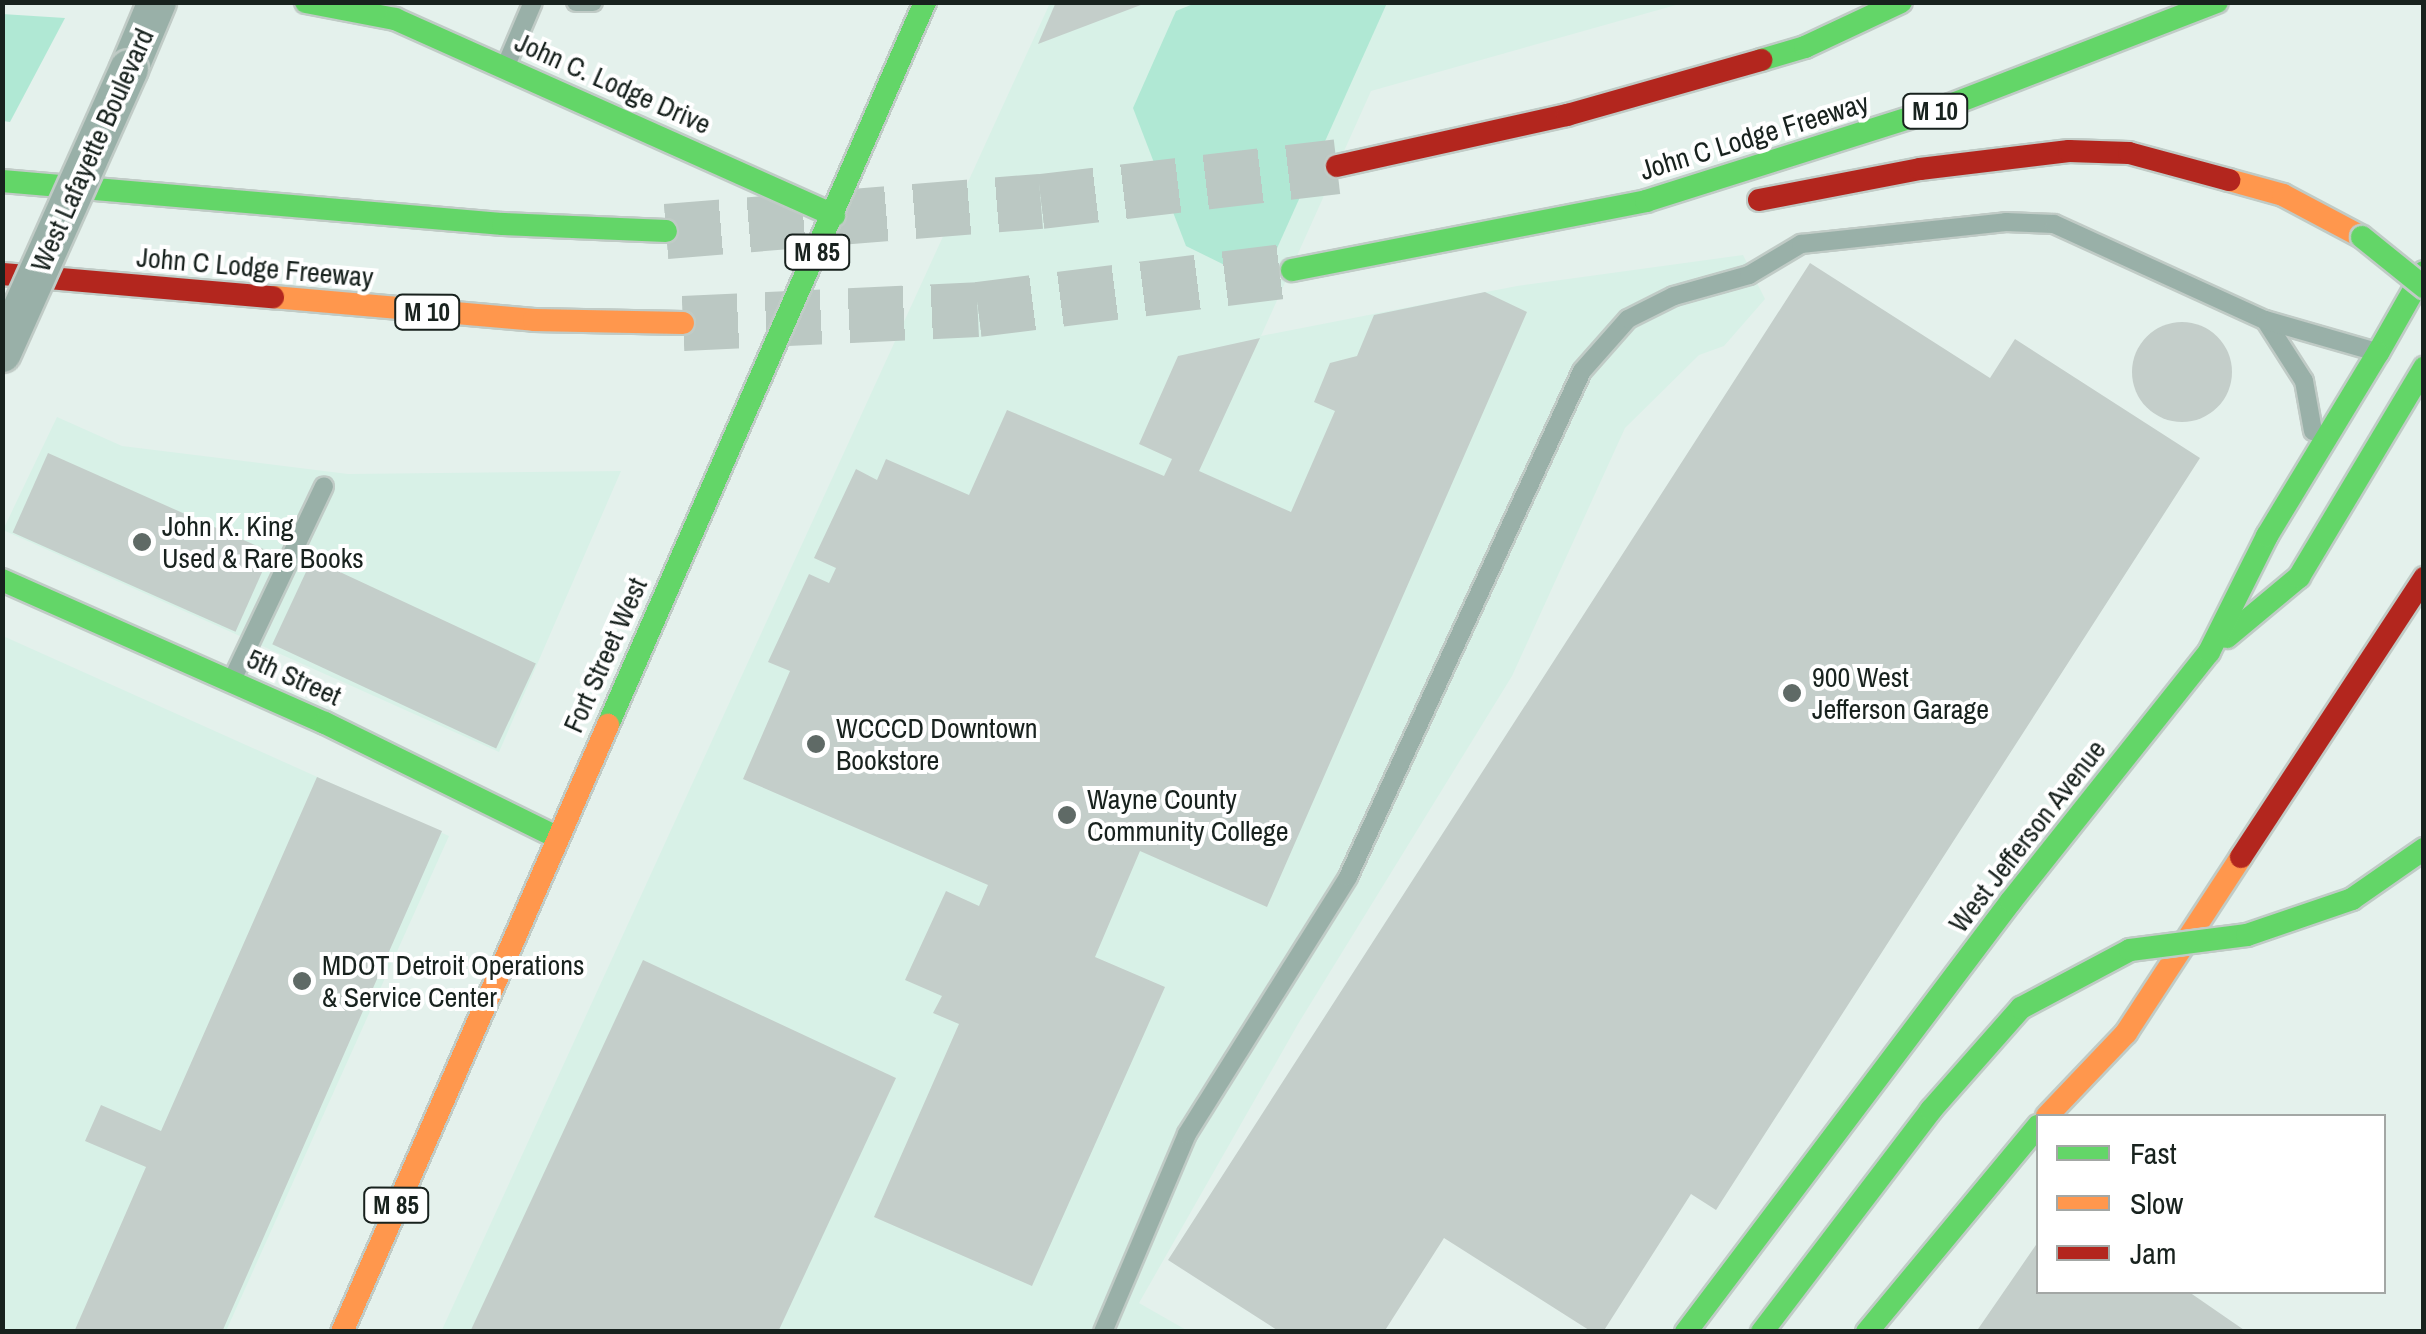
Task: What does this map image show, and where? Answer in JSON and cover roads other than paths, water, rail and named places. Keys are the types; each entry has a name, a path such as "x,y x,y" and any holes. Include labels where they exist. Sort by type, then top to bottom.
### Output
{"main road":[{"name":"John C. Lodge Drive","path":"306,2 395,19 834,216"},
{"name":"Fort Street West","path":"342,1332 557,836 834,216 924,2"},
{"path":"1805,46 1858,2"},
{"path":"1337,166 1567,115 1805,46 1901,2"},
{"name":"John C Lodge Freeway","path":"1292,270 1646,202 1950,106 2217,2"},
{"path":"1646,202 1762,200 1920,169 2069,151 2129,152 2283,195 2362,238 2424,287"},
{"path":"2,181 503,224 666,231"},
{"path":"1478,233 1602,183"},
{"name":"West Jefferson Avenue","path":"1686,1332 1837,1140 2011,900 2209,652 2308,470 2424,272"},
{"name":"John C Lodge Freeway","path":"2,274 534,320 683,323"},
{"path":"2209,652 2299,577 2424,368"},
{"path":"2049,1114 2126,1033 2424,578"},
{"name":"5th Street","path":"2,580 231,682 557,836"},
{"path":"1762,1332 1931,1110 2021,1008 2130,950 2246,935 2352,899 2424,849"},
{"path":"1867,1332 2036,1128"}],"street":[{"name":"West Lafayette Boulevard","path":"2,353 156,2"}],"lane":[{"path":"505,68 534,2"},
{"path":"576,2 592,2"},
{"path":"1103,1332 1187,1134 1348,877 1571,393 1612,333 1648,308 1749,275 1801,244 2006,222 2054,224 2265,320 2317,330 2378,354"},
{"path":"2265,320 2310,397 2314,419 2308,470"},
{"path":"231,682 324,486"}],"tunnel":[{"path":"666,231 1041,201 1337,166"},
{"path":"683,323 978,309 1292,270"}],"place":[{"name":"John K. King Used & Rare Books","path":"142,542"},
{"name":"900 West Jefferson Garage","path":"1792,693"},
{"name":"WCCCD Downtown Bookstore","path":"816,744"},
{"name":"Wayne County Community College","path":"1067,815"},
{"name":"MDOT Detroit Operations & Service Center","path":"302,981"}]}
